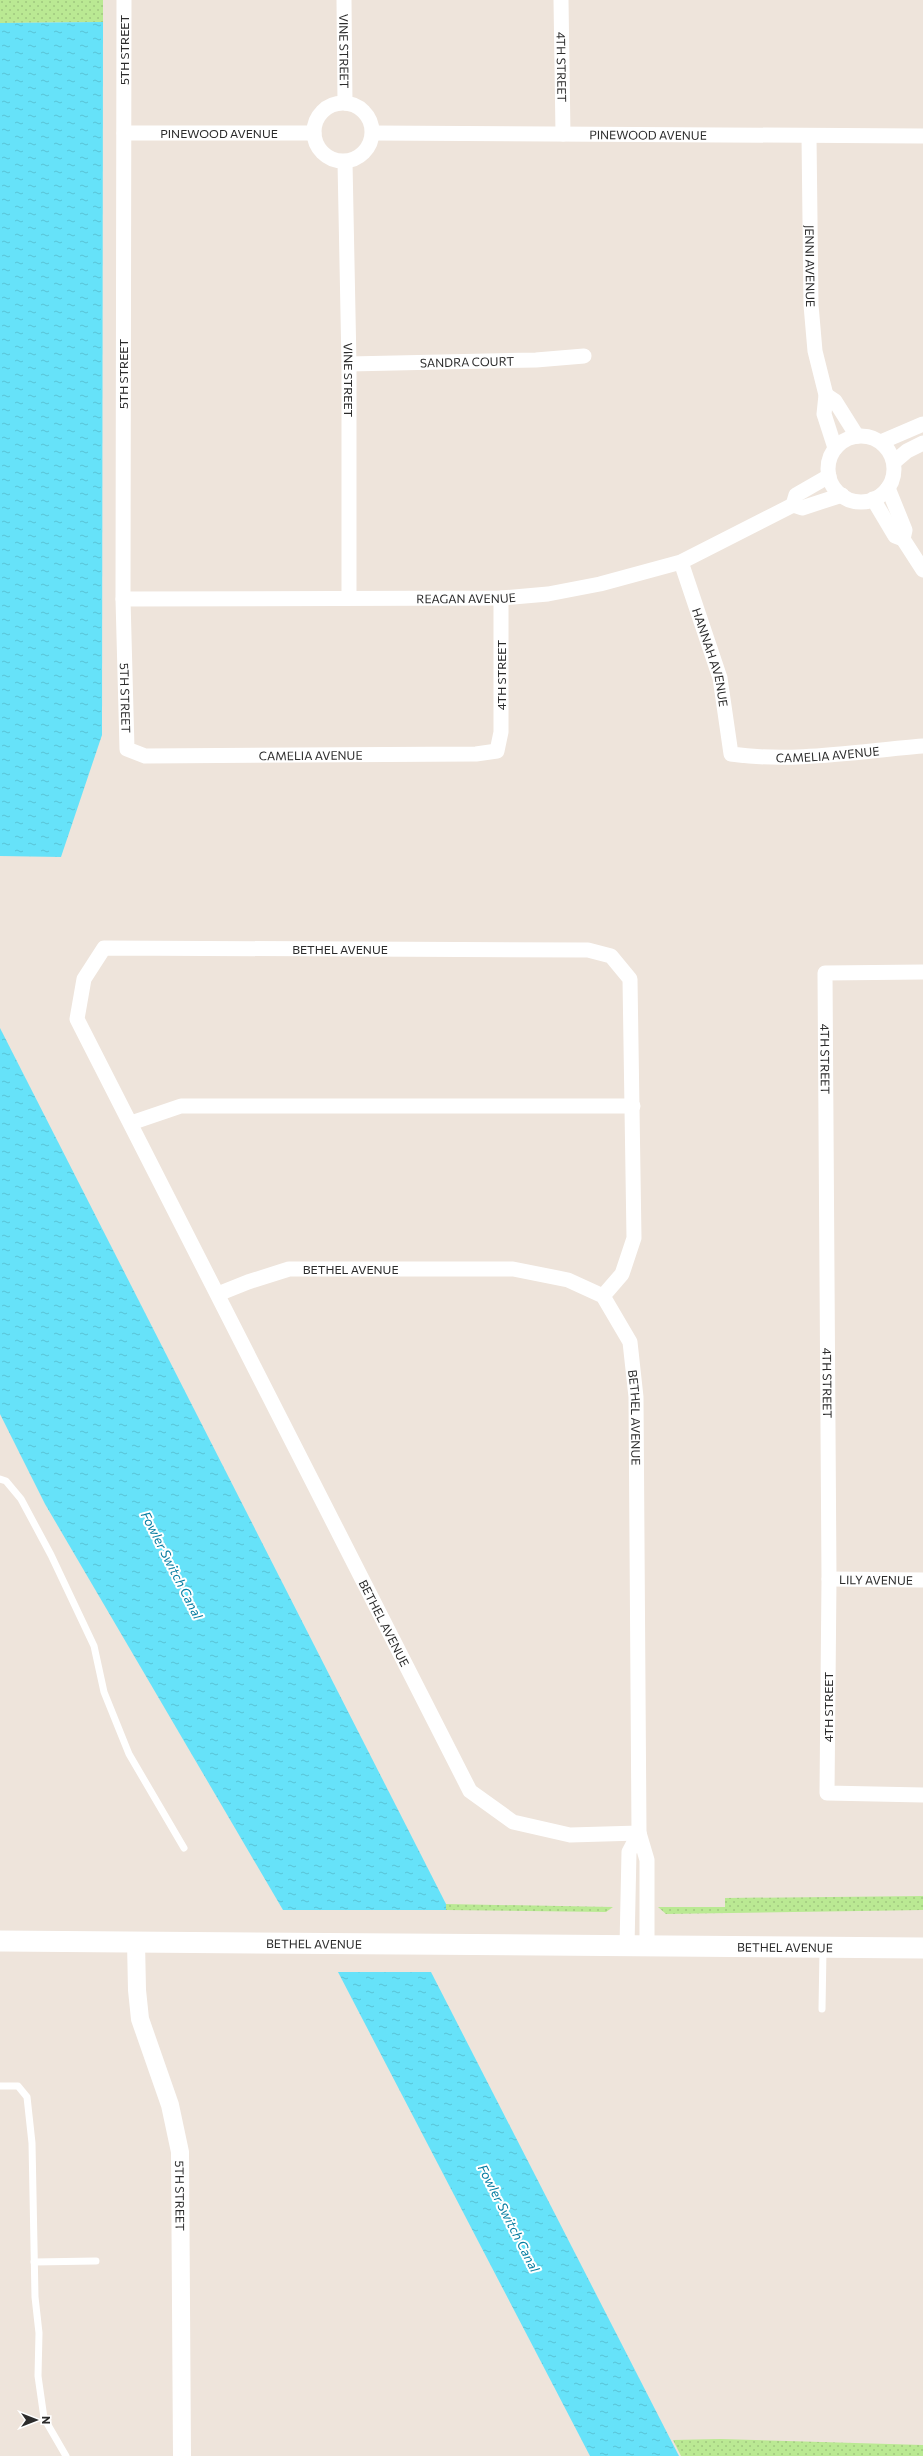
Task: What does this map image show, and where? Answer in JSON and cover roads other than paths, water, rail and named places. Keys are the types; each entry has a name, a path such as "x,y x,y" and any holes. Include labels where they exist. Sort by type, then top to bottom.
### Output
{"main road":[{"name":"BETHEL AVENUE","path":"0,1941 315,1942 923,1948"}],"street":[{"name":"5TH STREET","path":"124,0 123,599 127,749"},
{"name":"VINE STREET","path":"344,0 345,103"},
{"name":"4TH STREET","path":"561,0 563,134"},
{"path":"345,103 361,108 367,115 373,133 372,141 362,155 345,162 328,158 316,143 314,133 319,116 326,109 334,104 345,103"},
{"name":"PINEWOOD AVENUE","path":"124,133 314,133"},
{"name":"PINEWOOD AVENUE","path":"373,133 923,136"},
{"name":"JENNI AVENUE","path":"808,136 811,305 816,351 826,395 824,414 835,448"},
{"name":"VINE STREET","path":"345,162 349,364 349,598"},
{"name":"SANDRA COURT","path":"349,364 536,360 584,356"},
{"path":"826,395 835,401 857,436"},
{"path":"881,442 923,424"},
{"path":"857,436 872,437 881,442 888,449 894,462 894,474 888,488 873,499 857,501 842,495 834,486 829,476 828,467 835,448 843,441 857,436"},
{"path":"894,462 907,452 923,443"},
{"name":"REAGAN AVENUE","path":"792,506 796,494 829,476"},
{"path":"888,488 904,530 903,539"},
{"name":"REAGAN AVENUE","path":"123,599 501,598 548,594 600,584 681,562 792,506 802,508 842,495"},
{"path":"873,499 895,536 903,539 923,570"},
{"name":"HANNAH AVENUE","path":"681,562 716,665 731,754"},
{"name":"4TH STREET","path":"497,751 501,732 501,598"},
{"name":"CAMELIA AVENUE","path":"731,754 755,757 823,756 923,746"},
{"name":"CAMELIA AVENUE","path":"127,749 145,756 476,754 497,751"},
{"name":"BETHEL AVENUE","path":"603,1296 622,1274 634,1238 630,979 611,956 588,950 104,948 84,979 77,1019 131,1122 470,1791 514,1822 570,1835 638,1833"},
{"name":"4TH STREET","path":"923,972 825,972 829,1579 827,1793 923,1795"},
{"path":"131,1122 181,1106 633,1106"},
{"name":"BETHEL AVENUE","path":"218,1294 248,1282 289,1269 514,1269 568,1280 603,1296 630,1342 636,1396 638,1833 647,1860 637,1946"},
{"name":"LILY AVENUE","path":"829,1579 923,1580"},
{"name":"BETHEL AVENUE","path":"637,1946 630,1852 638,1833"},
{"name":"5TH STREET","path":"136,1942 137,1990 140,2019 170,2105 180,2152 182,2456"}],"lane":[{"path":"0,1479 6,1481 21,1499 52,1555 94,1646 104,1692 129,1754 184,1848"},
{"path":"822,2009 823,1948"},
{"path":"0,2086 18,2086 27,2097 32,2143 35,2297 39,2333 38,2376 44,2418 66,2456"},
{"path":"34,2262 96,2261"}],"water":[{"path":"103,22 102,735 61,857 0,856 0,23"},
{"name":"Fowler Switch Canal","path":"0,1028 446,1904 446,1910 283,1910 45,1504 0,1414"},
{"name":"Fowler Switch Canal","path":"338,1972 431,1972 679,2456 590,2456"}]}
